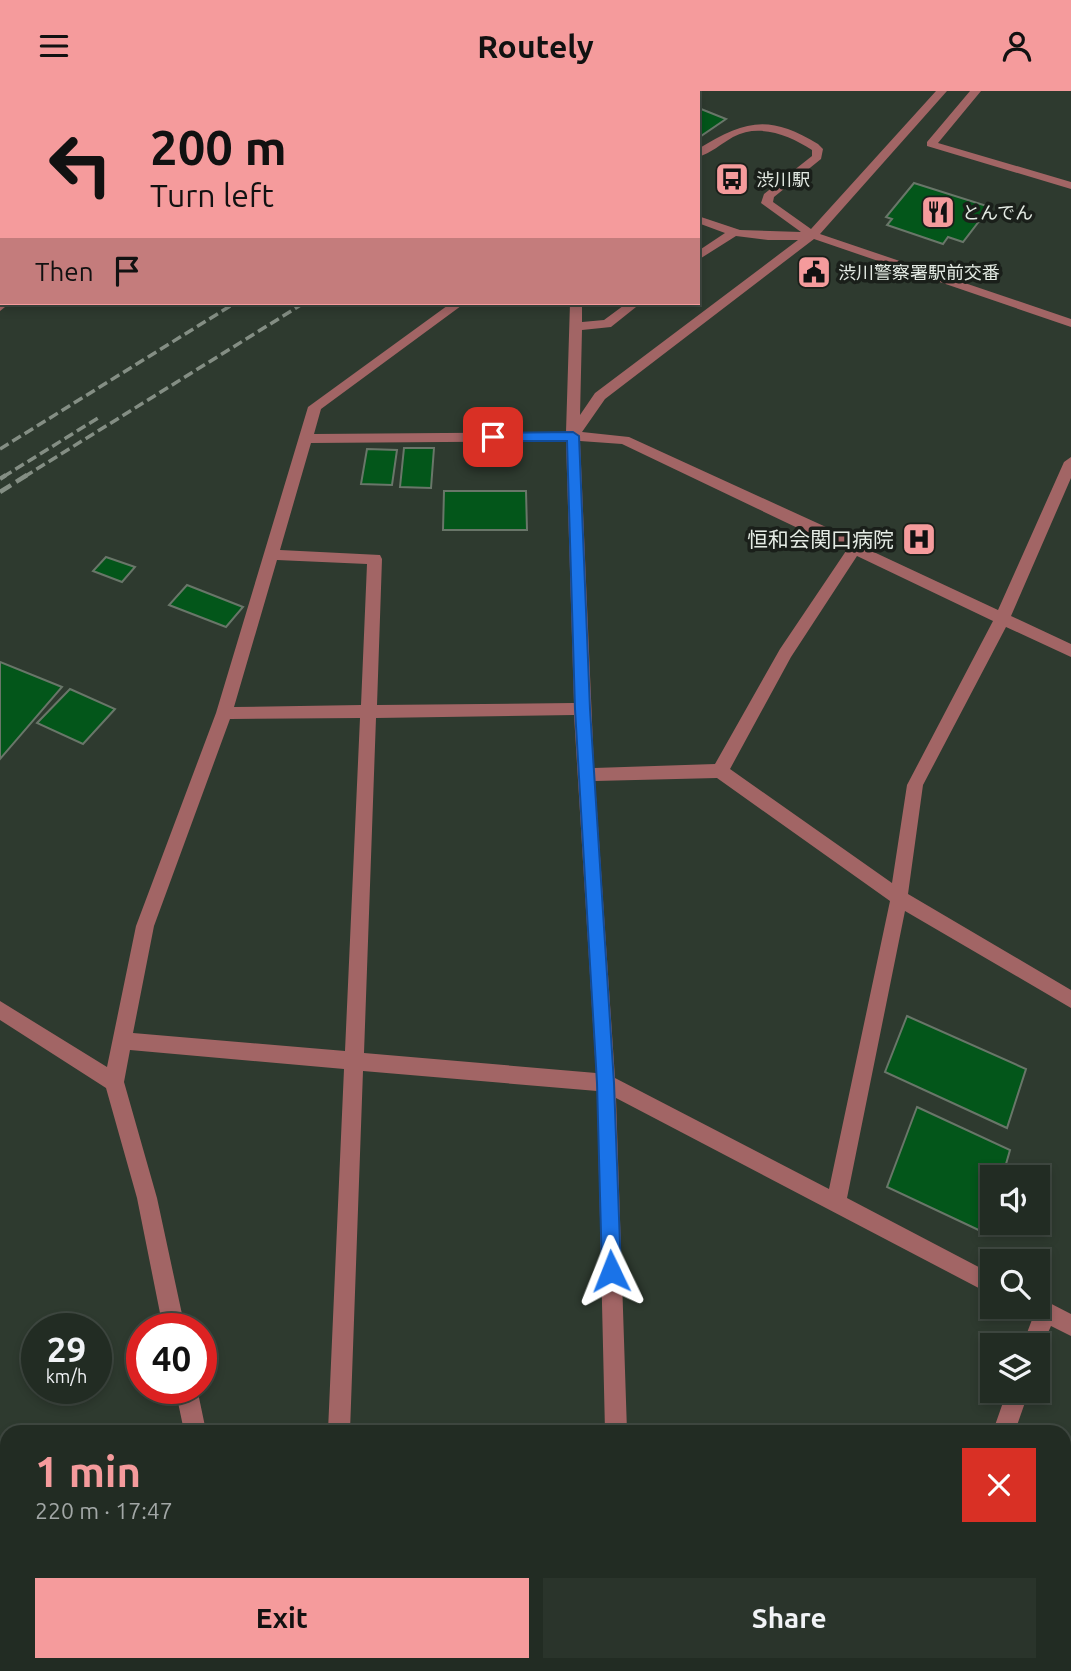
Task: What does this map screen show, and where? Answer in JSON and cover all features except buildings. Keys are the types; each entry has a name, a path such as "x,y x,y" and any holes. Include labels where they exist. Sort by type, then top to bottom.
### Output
{"street":[{"path":"573,436 600,396 812,235 942,91"},
{"path":"976,91 931,144 1071,186"},
{"path":"700,154 732,131 755,125 771,127 811,143 818,149 817,157 768,196 766,203 812,235 1071,323"},
{"path":"700,220 733,233 776,239 812,235"},
{"path":"700,255 733,233"},
{"path":"171,1313 147,1198 114,1082 145,926 224,713 315,407 456,305"},
{"path":"576,305 573,436 582,709 606,1083 616,1425"},
{"path":"577,325 607,324 632,305"},
{"path":"307,439 573,436 624,440 856,547 1071,651"},
{"path":"836,1202 899,898 915,785 1002,619 1071,462"},
{"path":"720,771 785,653 856,547"},
{"path":"272,555 374,559 356,1062 339,1425"},
{"path":"224,713 582,709"},
{"path":"587,775 720,771 899,898 1071,1000"},
{"path":"0,1010 114,1082"},
{"path":"123,1041 606,1083 980,1279"},
{"path":"1050,1315 1071,1325"},
{"path":"1006,1425 1014,1403"},
{"path":"189,1404 194,1425"}],"railway":[{"path":"0,449 232,305"},
{"path":"24,477 301,305"},
{"path":"3,477 98,418"},
{"path":"0,492 27,475"}],"place":[{"name":"渋川駅","path":"732,179"},
{"name":"とんでん","path":"938,212"},
{"name":"渋川警察署駅前交番","path":"814,272"},
{"name":"恒和会関口病院","path":"919,539"}],"route":[{"path":"493,437 573,436 582,709 606,1083 611,1271"}]}
